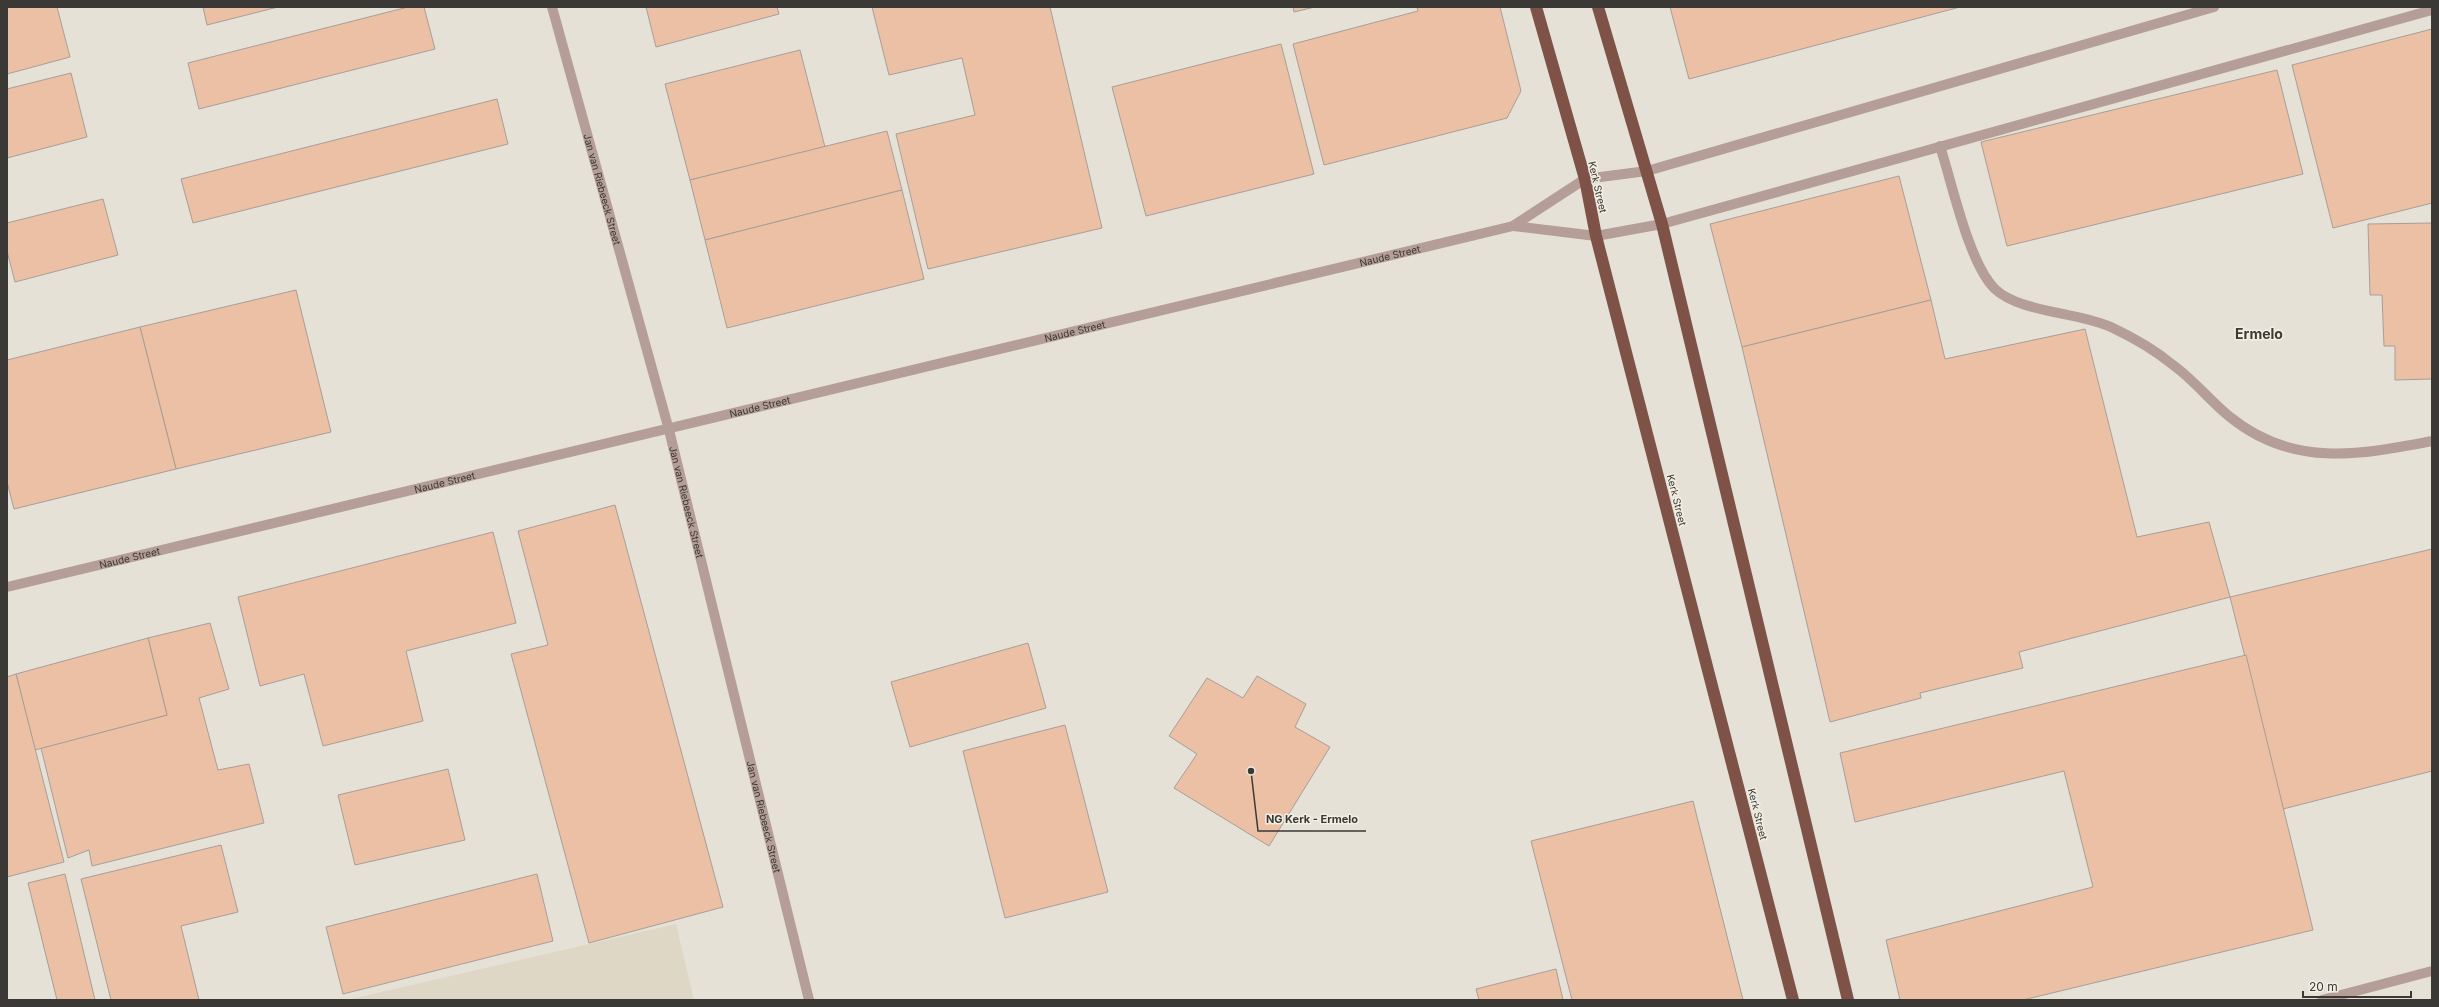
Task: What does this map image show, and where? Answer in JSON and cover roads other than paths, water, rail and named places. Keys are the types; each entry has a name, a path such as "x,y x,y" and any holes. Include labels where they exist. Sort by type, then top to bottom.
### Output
{"highway":[{"name":"Kerk Street","path":"1536,7 1585,179 1596,236 1793,1000"},
{"path":"1598,7 1662,224 1848,1000"}],"street":[{"name":"Jan van Riebeeck Street","path":"552,7 669,430 809,1000"},
{"path":"1585,179 1647,171 2214,7"},
{"name":"Naude Street","path":"1513,226 1596,236 1662,224 2432,10"},
{"path":"1940,146 1975,258 1985,278 1996,290 2012,301 2111,327 2141,343 2174,365 2230,418 2260,437 2293,451 2342,455 2373,452 2432,441"},
{"name":"Naude Street","path":"7,587 669,430 1513,226 1585,179"},
{"path":"2322,1000 2432,971"}],"place":[{"name":"NG Kerk - Ermelo","path":"1251,771"}],"district":[{"name":"Ermelo","path":"2259,333"}]}
